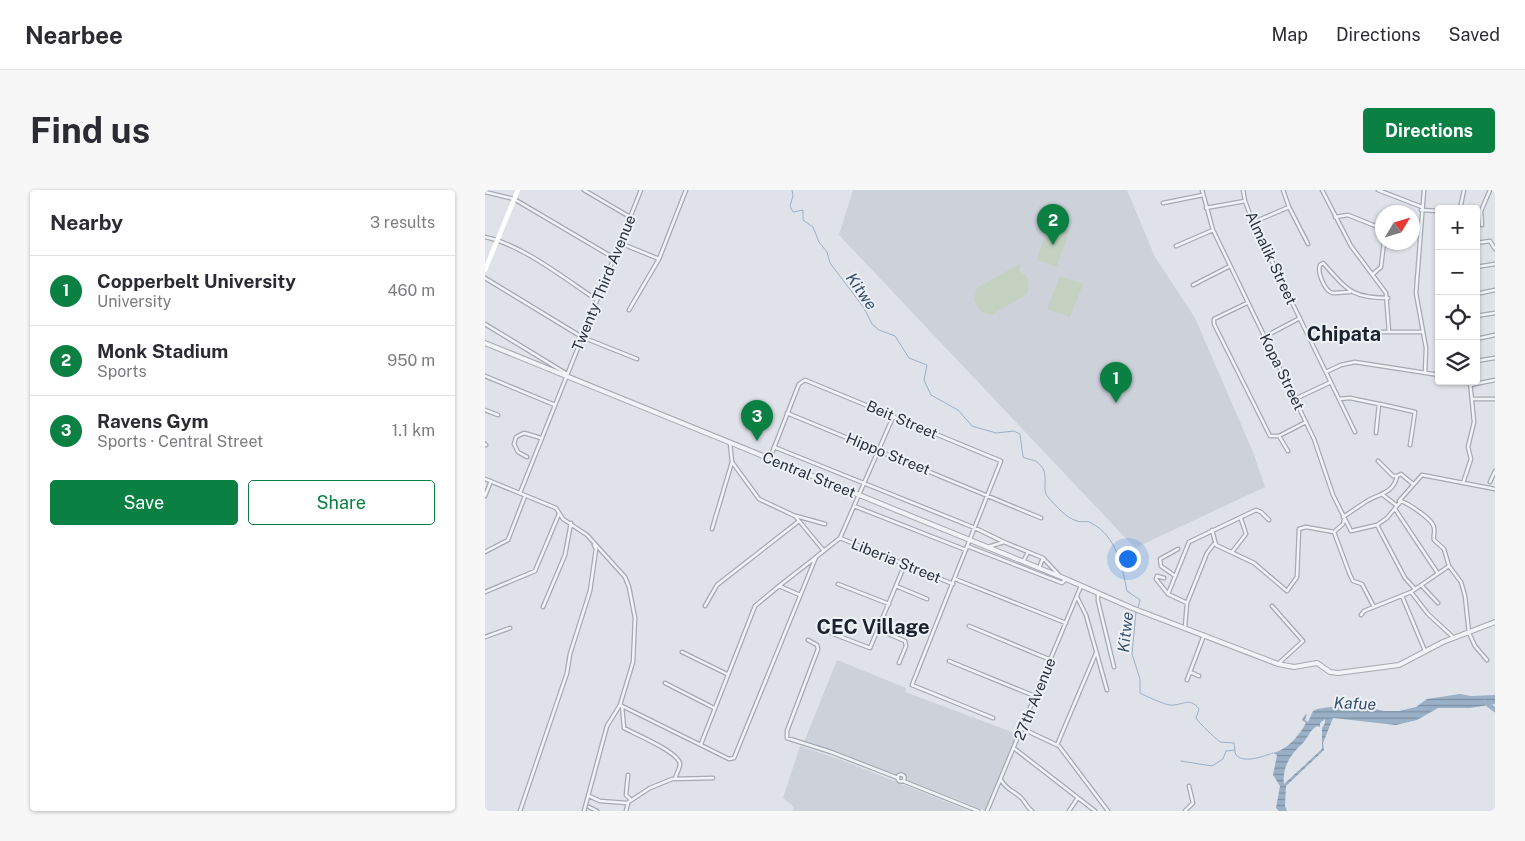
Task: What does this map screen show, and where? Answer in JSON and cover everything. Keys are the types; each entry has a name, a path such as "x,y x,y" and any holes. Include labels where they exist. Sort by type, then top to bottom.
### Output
{"main road":[{"path":"485,270 518,190"}],"street":[{"path":"585,190 630,217"},
{"name":"Twenty Third Avenue","path":"520,494 641,190"},
{"path":"629,310 659,259 686,190"},
{"name":"Kopa Street","path":"1203,190 1213,230 1306,422 1343,518"},
{"name":"Almalik Street","path":"1243,190 1253,223 1355,432"},
{"path":"1283,190 1289,207 1308,244"},
{"path":"1322,190 1351,246 1384,288 1388,298 1389,332"},
{"path":"1378,190 1422,208 1435,210"},
{"path":"1424,190 1416,293 1426,354 1425,373"},
{"path":"1461,205 1464,190"},
{"path":"1482,225 1481,211 1490,190"},
{"path":"485,192 514,199 614,258"},
{"path":"1163,203 1203,195"},
{"path":"1206,208 1245,201"},
{"path":"1253,223 1289,207"},
{"path":"1335,217 1348,215 1375,226"},
{"path":"1176,246 1213,230"},
{"path":"485,237 497,240 597,300"},
{"path":"1480,242 1490,241 1495,249"},
{"path":"620,243 659,259"},
{"path":"1373,274 1381,267 1383,250"},
{"path":"1350,292 1321,263 1319,272 1331,293 1350,292 1363,297 1388,298"},
{"path":"1480,266 1495,264"},
{"path":"1193,285 1230,266"},
{"path":"485,278 581,337 637,359"},
{"path":"1480,293 1495,290"},
{"path":"1247,303 1214,319 1214,324 1268,434 1272,437 1279,436 1306,422"},
{"path":"1480,315 1495,312"},
{"path":"1264,337 1300,318"},
{"path":"485,324 567,375"},
{"path":"1351,332 1423,332"},
{"path":"1480,338 1495,335"},
{"name":"Central Street","path":"485,343 1066,579 1132,608 1278,664 1295,667 1317,663 1334,673 1363,671 1399,665 1454,638 1495,622"},
{"path":"1480,360 1495,358"},
{"path":"1326,372 1341,364 1355,362 1435,374"},
{"path":"485,376 555,405"},
{"name":"Beit Street","path":"787,414 803,380 807,380 1001,462 988,494"},
{"path":"1480,382 1495,380"},
{"path":"1295,399 1331,382"},
{"path":"1463,483 1471,459 1468,448 1474,422 1470,385"},
{"path":"1339,399 1350,398 1415,412 1410,445"},
{"path":"1472,399 1495,399"},
{"path":"1376,433 1380,404"},
{"path":"485,410 497,415"},
{"path":"769,459 787,414"},
{"name":"Hippo Street","path":"787,414 988,494 1041,518"},
{"path":"701,744 727,674 756,605 840,538 877,449 893,416"},
{"path":"527,457 516,450 514,444 516,437 524,433 541,438"},
{"path":"1279,436 1287,451"},
{"path":"712,529 732,462 730,443"},
{"path":"774,447 975,528 1043,558 1060,577"},
{"path":"1378,461 1393,476 1401,474 1413,484"},
{"path":"732,462 761,501 795,516 825,524"},
{"path":"1491,482 1495,470"},
{"path":"1343,518 1351,531 1377,525 1406,496 1420,476 1427,475 1495,489"},
{"path":"1343,518 1372,499 1383,495 1393,486 1397,476"},
{"path":"485,479 556,508 559,514 593,541 625,577 635,618 633,662 621,706 609,722 584,811"},
{"path":"485,496 491,482"},
{"path":"988,494 912,685 993,718"},
{"path":"1383,495 1396,505 1437,572"},
{"path":"485,552 508,540 525,496"},
{"path":"1396,505 1414,507 1433,525 1433,540 1444,549 1449,566 1457,575 1464,592 1469,632 1475,646 1487,660"},
{"path":"854,506 966,550"},
{"path":"1168,594 1189,542 1259,510 1269,520"},
{"path":"485,592 535,571 559,514"},
{"path":"795,516 824,551"},
{"path":"1334,532 1343,524 1343,518"},
{"path":"1232,552 1246,534 1241,519"},
{"path":"705,606 717,585 799,521"},
{"path":"543,607 565,555 571,523"},
{"path":"1377,525 1405,578 1428,614 1454,638"},
{"path":"1214,544 1259,566 1281,588 1287,591 1297,577 1299,529 1306,527 1334,532"},
{"path":"1185,628 1187,603 1207,553 1214,544 1212,530"},
{"path":"1334,532 1353,581 1362,584 1375,607"},
{"name":"Liberia Street","path":"840,538 953,584"},
{"path":"520,811 567,673 570,654 590,592 596,549 593,541"},
{"path":"987,547 1004,542"},
{"path":"967,546 1062,583 1066,579"},
{"path":"1175,576 1161,566 1160,559 1177,549"},
{"path":"1023,562 1028,552"},
{"path":"621,706 729,759 735,756 816,557"},
{"path":"1039,568 1043,558"},
{"path":"823,630 869,648 872,646 905,564"},
{"path":"1361,615 1364,611 1413,590 1437,572 1449,566"},
{"path":"1164,578 1157,576 1156,579 1168,594 1187,603"},
{"path":"955,579 1066,623"},
{"path":"838,584 889,604"},
{"path":"1421,585 1438,603"},
{"path":"779,586 800,596"},
{"path":"896,586 927,599"},
{"name":"27th Avenue","path":"987,811 1015,749 1081,586"},
{"path":"1098,593 1098,601 1114,667"},
{"path":"1402,596 1425,651"},
{"path":"1077,597 1086,616 1107,690"},
{"path":"1272,606 1303,641 1278,664"},
{"path":"969,626 1051,660"},
{"path":"485,637 510,628"},
{"path":"879,630 905,641 906,646 899,664"},
{"path":"1187,680 1204,635"},
{"path":"808,640 817,645 818,650 787,731 787,738 831,752 978,811"},
{"path":"682,652 727,674"},
{"path":"1057,745 1096,653"},
{"path":"949,661 1037,696"},
{"path":"1190,672 1199,676"},
{"path":"665,683 714,708"},
{"path":"621,706 624,728 673,754 679,761 679,768 675,779"},
{"path":"1023,729 1057,745 1108,811"},
{"path":"1015,749 1095,811"},
{"path":"629,775 625,795 629,800"},
{"path":"898,778 903,775 905,778 903,781"},
{"path":"589,796 600,801 629,800 650,788 675,779 713,778"},
{"path":"1001,780 1005,787 1020,796 1025,805 1032,811"},
{"path":"1185,811 1193,803 1189,786"},
{"path":"1069,811 1077,798"},
{"path":"625,811 629,800"},
{"path":"589,807 597,811"}],"shaded area":[{"path":"853,190 1127,190 1155,257 1195,318 1253,452 1265,487 1135,548 839,235"},
{"path":"837,660 906,688 905,692 1020,735 986,811 833,751 804,742"},
{"path":"800,746 844,761 969,811 792,811 794,807 783,798"}],"green space":[{"path":"1049,224 1069,231 1057,266 1037,260"},
{"path":"1019,264 1021,267 1018,270 1028,280 1027,294 991,315 980,311 974,300 977,288"},
{"path":"1060,276 1083,284 1070,317 1047,309"}],"water":[{"path":"1460,694 1471,696 1495,695 1495,704 1470,708 1438,708 1417,720 1396,725 1333,718 1323,743 1324,750 1286,786 1285,806 1287,811 1279,811 1276,808 1280,786 1273,775 1277,755 1273,753 1283,749 1296,738 1306,723 1302,720 1305,715 1307,714 1305,720 1308,722 1313,711 1317,709 1351,704 1384,711 1399,711 1416,707 1427,699","holes":["1325,719 1322,728 1322,749 1284,784 1284,772 1294,752 1312,730 1317,726 1320,727 1320,723"]}],"waterway":[{"name":"Kitwe","path":"792,190 793,196 790,206 793,212 803,210 803,220 813,227 819,242 827,252 830,263 864,308 872,324 879,330 895,336 909,358 927,365 924,380 931,395 958,410 972,426 996,433 1014,431 1020,434 1023,457 1034,460 1044,471 1045,490 1048,497 1069,517 1079,522 1089,522 1107,536 1117,553 1127,591 1140,600 1138,608"},
{"name":"Kitwe","path":"1136,612 1132,654 1140,679 1140,693 1168,705 1192,703 1199,709 1196,718 1198,721 1220,742 1234,743 1235,754 1240,758 1249,759 1273,753"},
{"path":"1485,702 1495,710"},
{"path":"1181,761 1212,766 1223,759 1226,751 1235,750"}],"place":[{"name":"Monk Stadium","path":"1053,245"},
{"name":"Copperbelt University","path":"1116,403"},
{"name":"Ravens Gym","path":"757,441"}],"district":[{"name":"Chipata","path":"1344,334"},
{"name":"CEC Village","path":"873,627"}],"water label":[{"name":"Kafue","path":"1355,703"}]}
